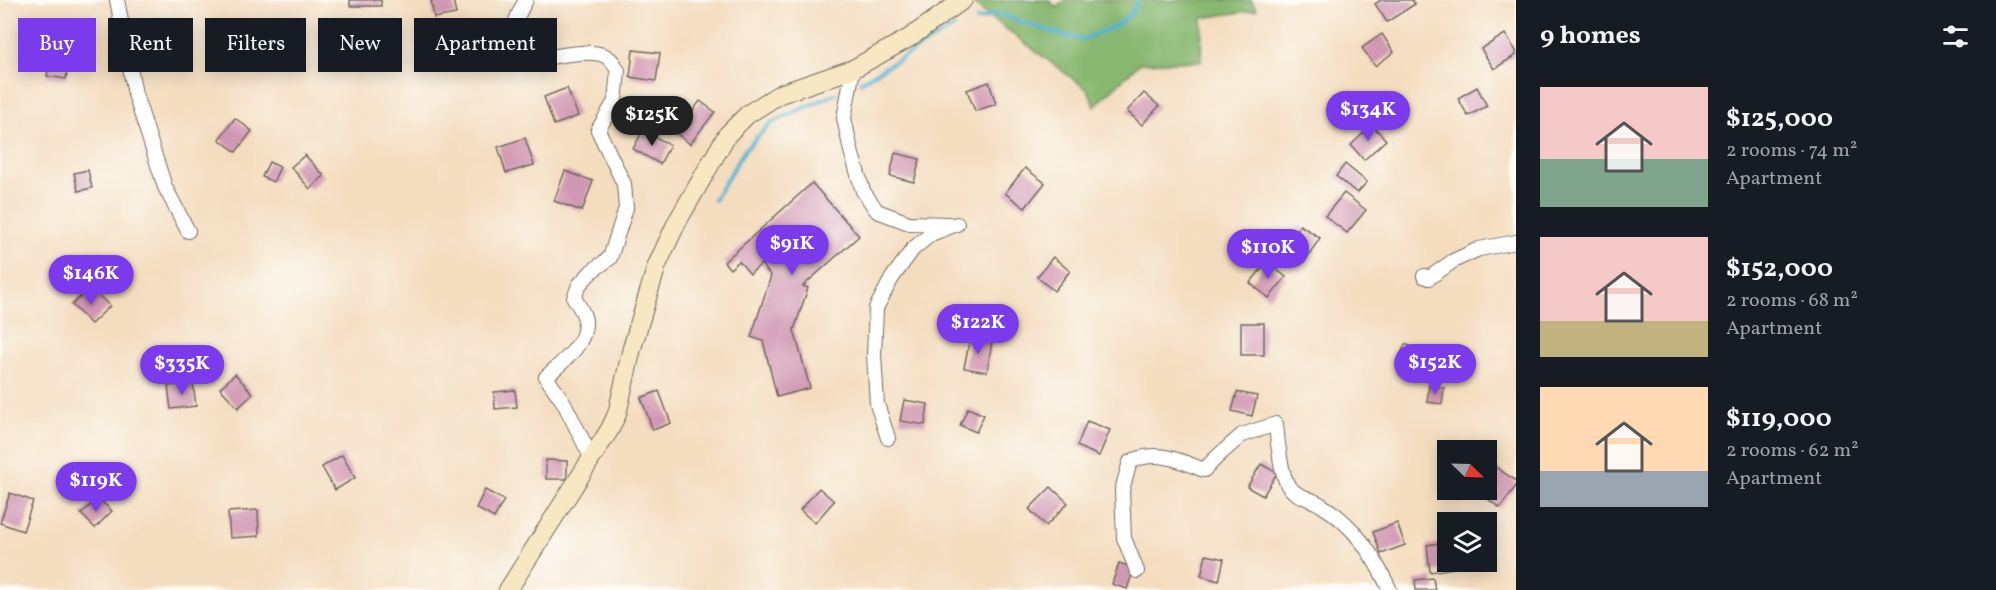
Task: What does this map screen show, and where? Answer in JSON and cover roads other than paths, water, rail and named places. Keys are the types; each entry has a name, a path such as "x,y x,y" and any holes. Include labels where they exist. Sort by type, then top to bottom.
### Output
{"street":[{"path":"117,0 135,94 165,187 188,231"},
{"path":"526,0 514,20 512,35 514,54 526,61 597,53 610,58 618,71 615,101 598,130 624,184 626,208 610,258 592,271 579,285 574,298 585,318 584,334 567,358 546,377 564,403 591,459"},
{"path":"514,588 617,414 632,348 657,265 677,222 727,135 748,114 780,94 853,69 909,38 963,0"},
{"path":"853,69 844,118 851,151 864,191 878,211 909,223 957,224 931,234 913,249 892,278 876,308 874,356 877,404 888,438"},
{"path":"1424,276 1429,278 1453,261 1479,249 1516,242"},
{"path":"1137,571 1124,538 1122,490 1130,462 1142,456 1158,456 1183,461 1204,470 1242,435 1276,424 1278,446 1287,485 1297,495 1319,504 1344,520 1364,543 1390,590"}],"waterway":[{"path":"977,20 998,14 1065,36 1083,39 1114,27 1131,14 1138,0"},
{"path":"860,82 954,27"},
{"path":"714,200 744,151 771,123 835,94"}]}
